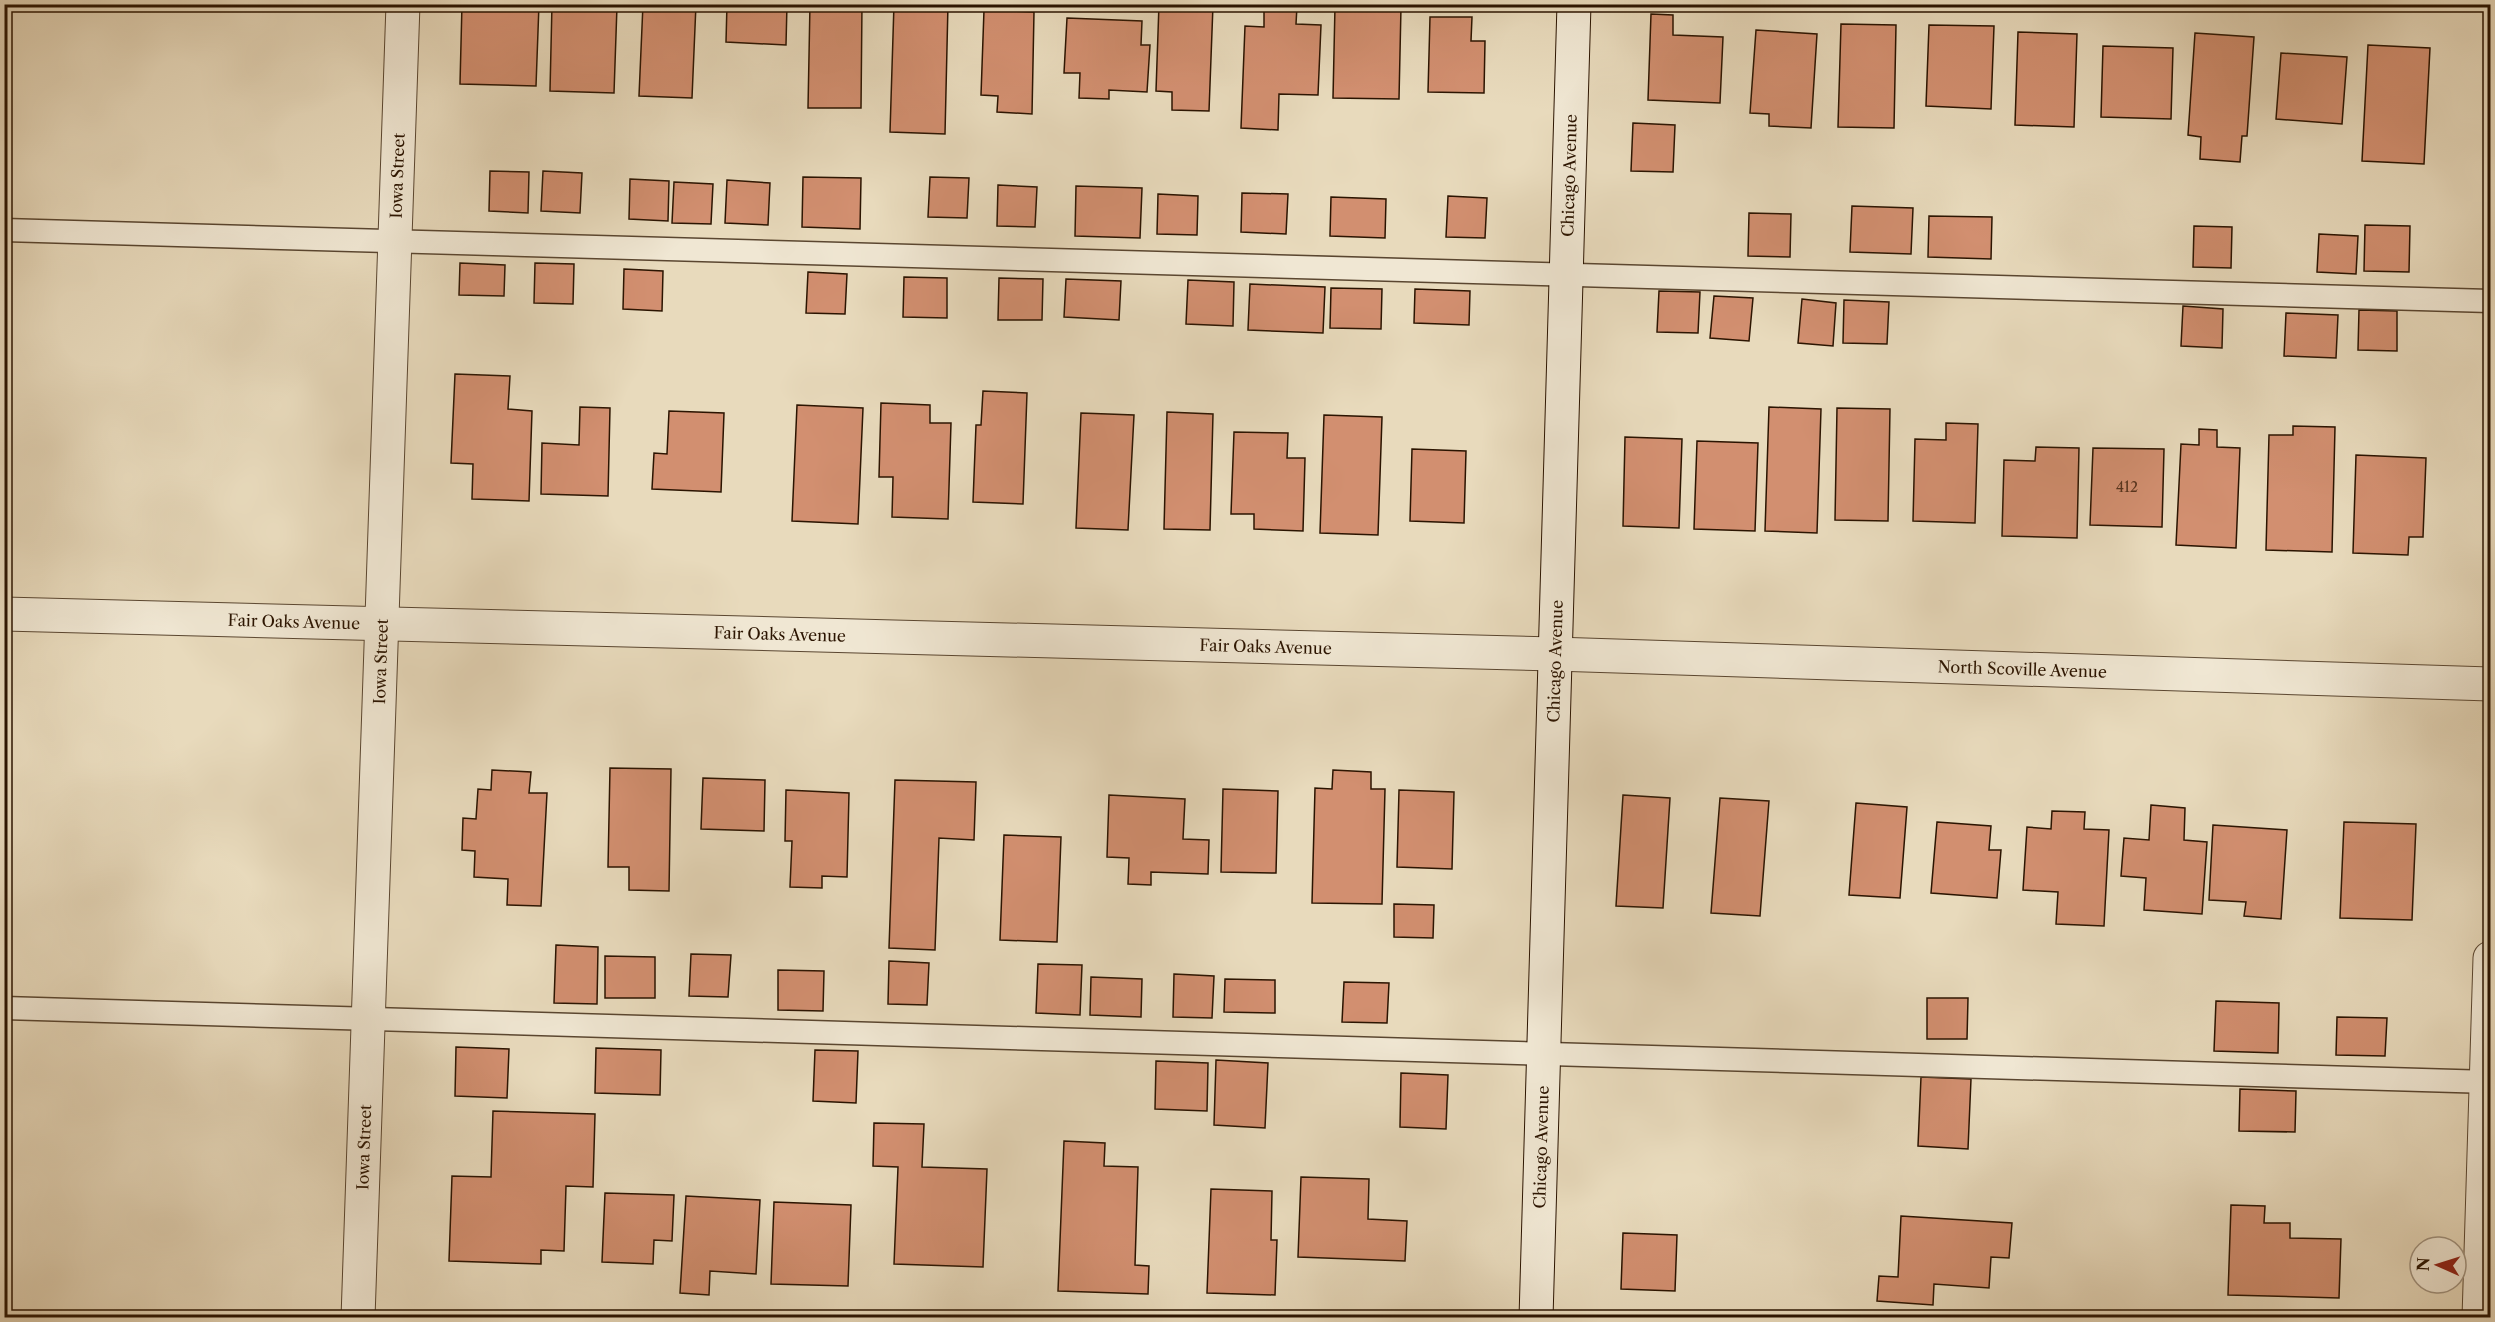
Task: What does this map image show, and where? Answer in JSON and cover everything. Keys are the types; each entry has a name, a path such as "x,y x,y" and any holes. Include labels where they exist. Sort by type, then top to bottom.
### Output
{"street":[{"name":"Iowa Street","path":"358,1317 403,4"},
{"name":"Chicago Avenue","path":"1536,1317 1574,4"},
{"name":"Fair Oaks Avenue","path":"4,614 1554,654"},
{"name":"North Scoville Avenue","path":"1554,654 2490,684"},
{"path":"2479,1317 2490,958"}],"lane":[{"path":"4,230 2490,301"},
{"path":"4,1008 2488,1081"}],"building":[{"path":"462,4 539,4 536,86 460,84"},
{"path":"552,4 617,6 614,93 550,91"},
{"path":"643,4 696,4 692,98 639,96"},
{"path":"727,4 787,4 786,45 726,42"},
{"path":"810,4 862,4 861,108 808,108"},
{"path":"894,4 948,4 945,134 890,132"},
{"path":"1159,4 1213,5 1209,111 1172,110 1172,92 1156,91"},
{"path":"1264,5 1297,6 1296,24 1321,25 1318,95 1279,94 1278,130 1241,128 1245,26 1264,27"},
{"path":"1335,6 1401,7 1399,99 1333,98"},
{"path":"984,10 1034,12 1032,114 997,112 998,96 981,95"},
{"path":"1651,14 1673,15 1673,35 1723,37 1720,103 1648,100"},
{"path":"1430,17 1472,17 1471,41 1485,41 1484,93 1428,92"},
{"path":"1067,18 1142,21 1141,45 1150,45 1147,92 1109,90 1109,99 1079,98 1080,73 1064,73"},
{"path":"1841,24 1896,25 1894,128 1838,127"},
{"path":"1929,25 1994,26 1991,109 1926,106"},
{"path":"1756,30 1817,34 1811,128 1769,126 1769,114 1750,113"},
{"path":"2018,32 2077,34 2074,127 2015,125"},
{"path":"2195,33 2254,37 2247,136 2242,136 2240,162 2200,159 2201,137 2188,135"},
{"path":"2368,45 2430,48 2424,164 2362,161"},
{"path":"2103,46 2173,48 2171,119 2101,117"},
{"path":"2281,53 2347,57 2342,124 2276,119"},
{"path":"1633,123 1675,125 1673,172 1631,171"},
{"path":"490,171 529,172 528,213 489,211"},
{"path":"543,171 582,173 580,213 541,211"},
{"path":"803,177 861,178 860,229 802,227"},
{"path":"930,177 969,178 967,218 928,217"},
{"path":"630,179 669,181 668,221 629,219"},
{"path":"727,180 770,183 768,225 725,223"},
{"path":"674,182 713,184 711,224 672,223"},
{"path":"998,185 1037,187 1035,227 997,226"},
{"path":"1076,186 1142,188 1140,238 1075,236"},
{"path":"1242,193 1288,194 1286,234 1241,232"},
{"path":"1158,194 1198,196 1197,235 1157,234"},
{"path":"1448,196 1487,198 1485,238 1446,237"},
{"path":"1331,197 1386,199 1385,238 1330,236"},
{"path":"1852,206 1913,208 1911,254 1850,252"},
{"path":"1749,213 1791,214 1790,257 1748,256"},
{"path":"1929,216 1992,217 1991,259 1928,257"},
{"path":"2365,225 2410,226 2409,272 2364,271"},
{"path":"2194,226 2232,227 2231,268 2193,267"},
{"path":"2319,234 2358,236 2356,274 2317,272"},
{"path":"460,263 505,265 504,296 459,295"},
{"path":"535,263 574,264 573,304 534,303"},
{"path":"624,269 663,271 662,311 623,309"},
{"path":"808,272 847,274 845,314 806,313"},
{"path":"904,277 947,278 947,318 903,317"},
{"path":"999,278 1043,279 1042,320 998,320"},
{"path":"1066,279 1121,281 1119,320 1064,317"},
{"path":"1188,280 1234,282 1233,326 1186,324"},
{"path":"1250,284 1325,287 1323,333 1248,330"},
{"path":"1331,288 1382,289 1381,329 1330,328"},
{"path":"1415,289 1470,291 1469,325 1414,323"},
{"path":"1659,291 1700,292 1698,333 1657,332"},
{"path":"1714,296 1753,298 1749,341 1710,338"},
{"path":"1802,299 1836,303 1833,346 1798,343"},
{"path":"1844,300 1889,302 1887,344 1843,343"},
{"path":"2183,306 2223,309 2222,348 2181,346"},
{"path":"2359,310 2397,311 2397,351 2358,350"},
{"path":"2286,313 2338,315 2336,358 2284,356"},
{"path":"455,374 510,376 508,409 532,411 529,501 472,499 473,464 451,463"},
{"path":"983,391 1027,393 1023,504 973,502 976,425 981,425"},
{"path":"881,403 930,405 930,423 951,423 948,519 892,517 893,477 879,477"},
{"path":"797,405 863,408 858,524 792,521"},
{"path":"580,407 610,408 608,496 541,494 542,443 579,445"},
{"path":"1769,407 1821,409 1817,533 1765,531"},
{"path":"1837,408 1890,409 1888,521 1835,520"},
{"path":"669,411 724,413 721,492 652,489 654,453 667,454"},
{"path":"1167,412 1213,414 1210,530 1164,529"},
{"path":"1081,413 1134,415 1128,530 1076,528"},
{"path":"1324,415 1382,417 1378,535 1320,533"},
{"path":"1946,423 1978,424 1975,523 1913,521 1915,439 1946,440"},
{"path":"2293,426 2335,427 2332,552 2266,550 2269,435 2293,435"},
{"path":"2199,429 2217,430 2217,447 2240,448 2236,548 2176,545 2181,444 2199,445"},
{"path":"1234,432 1288,433 1287,458 1305,458 1303,531 1254,529 1254,514 1231,514"},
{"path":"1625,437 1682,439 1679,528 1623,526"},
{"path":"1697,441 1758,443 1755,531 1694,529"},
{"path":"2036,447 2079,448 2077,538 2002,536 2004,460 2035,461"},
{"path":"2093,448 2164,449 2162,527 2090,525"},
{"path":"1412,449 1466,451 1464,523 1410,521"},
{"path":"2356,455 2426,458 2423,537 2409,537 2408,555 2353,553"},
{"path":"610,768 671,769 669,891 629,890 629,867 608,867"},
{"path":"492,770 531,772 529,793 547,793 541,906 507,905 508,879 474,877 475,851 462,850 463,818 476,819 478,789 491,790"},
{"path":"1333,770 1371,772 1371,789 1385,789 1382,904 1312,903 1315,788 1332,789"},
{"path":"703,778 765,780 764,831 701,829"},
{"path":"895,780 976,782 974,840 939,838 935,950 889,948"},
{"path":"1223,789 1278,791 1276,873 1221,872"},
{"path":"786,790 849,793 847,877 822,876 822,888 790,887 792,841 785,841"},
{"path":"1399,790 1454,792 1452,869 1397,867"},
{"path":"1109,795 1185,799 1183,839 1209,840 1208,874 1151,872 1151,885 1128,884 1129,858 1107,857"},
{"path":"1623,795 1670,798 1663,908 1616,906"},
{"path":"1720,798 1769,801 1760,916 1711,913"},
{"path":"1856,803 1907,807 1900,898 1849,895"},
{"path":"2151,805 2185,808 2184,840 2207,842 2202,914 2144,910 2146,878 2121,876 2124,838 2149,840"},
{"path":"2052,811 2085,812 2084,829 2109,830 2104,926 2056,924 2058,892 2023,890 2027,827 2051,829"},
{"path":"1937,822 1991,826 1989,850 2001,850 1997,898 1931,893"},
{"path":"2344,822 2416,824 2412,920 2340,918"},
{"path":"2213,825 2287,830 2281,919 2244,916 2246,902 2209,900"},
{"path":"1004,835 1061,837 1057,942 1000,940"},
{"path":"1394,904 1434,905 1433,938 1394,937"},
{"path":"556,945 598,947 597,1004 554,1003"},
{"path":"691,954 731,955 728,997 689,996"},
{"path":"605,956 655,957 655,998 605,998"},
{"path":"889,961 929,963 927,1005 888,1004"},
{"path":"1038,964 1082,965 1080,1015 1036,1013"},
{"path":"778,970 824,971 823,1011 778,1010"},
{"path":"1174,974 1214,976 1212,1018 1173,1017"},
{"path":"1091,977 1142,979 1141,1017 1090,1015"},
{"path":"1225,979 1275,980 1275,1013 1224,1012"},
{"path":"1344,982 1389,983 1387,1023 1342,1022"},
{"path":"1927,998 1968,998 1967,1039 1927,1039"},
{"path":"2216,1001 2279,1003 2278,1053 2214,1051"},
{"path":"2337,1017 2387,1018 2385,1056 2336,1055"},
{"path":"456,1047 509,1049 507,1098 455,1096"},
{"path":"596,1048 661,1050 660,1095 595,1093"},
{"path":"815,1050 858,1051 856,1103 813,1101"},
{"path":"1216,1060 1268,1063 1265,1128 1214,1125"},
{"path":"1156,1061 1208,1063 1207,1111 1155,1109"},
{"path":"1401,1073 1448,1075 1446,1129 1400,1127"},
{"path":"1921,1077 1971,1079 1968,1149 1918,1146"},
{"path":"2240,1089 2296,1091 2295,1132 2239,1131"},
{"path":"493,1111 595,1114 593,1187 566,1186 564,1251 541,1250 541,1264 449,1261 452,1176 491,1177"},
{"path":"874,1123 924,1124 922,1167 987,1169 983,1267 894,1264 898,1167 873,1166"},
{"path":"1064,1141 1105,1143 1104,1166 1138,1167 1135,1265 1149,1266 1148,1294 1058,1291"},
{"path":"1301,1177 1369,1179 1368,1219 1407,1221 1405,1261 1298,1257"},
{"path":"1211,1189 1272,1191 1271,1240 1277,1240 1275,1295 1207,1293"},
{"path":"605,1193 674,1195 672,1241 654,1240 653,1264 602,1262"},
{"path":"686,1196 760,1200 756,1274 710,1271 709,1295 680,1293"},
{"path":"774,1202 851,1205 848,1286 771,1284"},
{"path":"2231,1205 2265,1206 2264,1223 2290,1223 2290,1238 2341,1239 2339,1298 2228,1295"},
{"path":"1901,1216 2012,1223 2009,1258 1991,1257 1989,1288 1934,1284 1933,1305 1877,1301 1879,1276 1898,1277"},
{"path":"1623,1233 1677,1235 1675,1291 1621,1289"}]}
